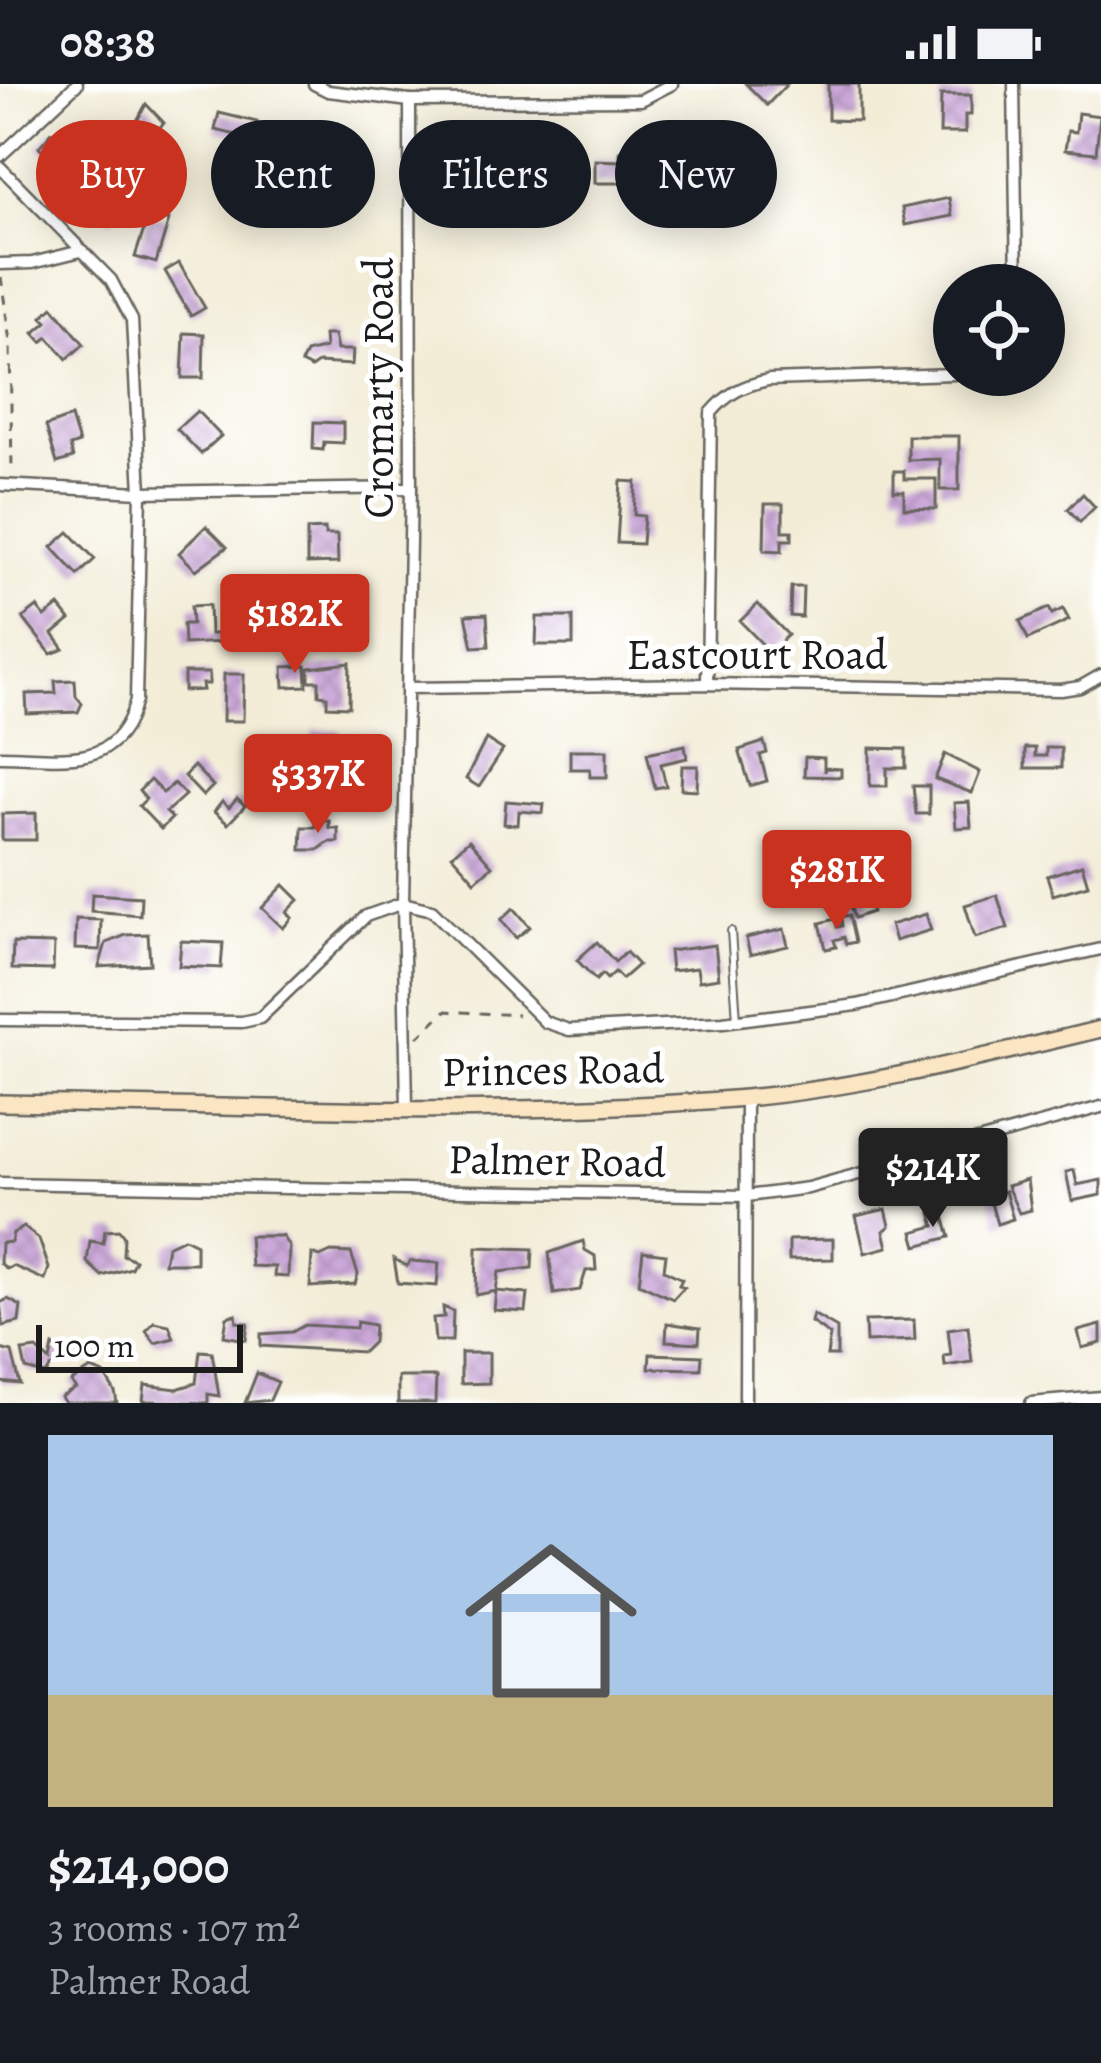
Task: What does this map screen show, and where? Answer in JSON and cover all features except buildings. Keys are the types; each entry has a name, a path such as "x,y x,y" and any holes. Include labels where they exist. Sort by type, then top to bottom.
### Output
{"main road":[{"name":"Princes Road","path":"0,1103 605,1107 746,1097 947,1066 1101,1029"}],"street":[{"path":"0,156 77,84"},
{"path":"314,84 328,91 410,100 641,100 672,84"},
{"path":"500,84 500,99"},
{"path":"1014,84 1017,264"},
{"name":"Cromarty Road","path":"407,1107 404,903 411,488 410,100"},
{"path":"0,167 111,280 132,320 141,492 136,700 130,727 113,747 88,756 0,756"},
{"path":"0,267 82,251"},
{"path":"707,684 711,413 726,395 768,380 933,375"},
{"path":"6,485 141,492 411,488"},
{"name":"Eastcourt Road","path":"407,688 707,684 1061,691 1080,688 1101,675"},
{"path":"0,1020 242,1022 260,1018 366,916 404,903 432,910 539,1017 569,1030 737,1020 856,1005 1101,949"},
{"path":"745,1403 746,1097"},
{"name":"Palmer Road","path":"0,1183 747,1196 808,1188 1101,1107"},
{"path":"1031,1403 1101,1397"}],"lane":[{"path":"731,931 737,1020"}],"path":[{"path":"0,267 10,342 6,485"},
{"path":"406,1052 445,1011 539,1017"}]}
